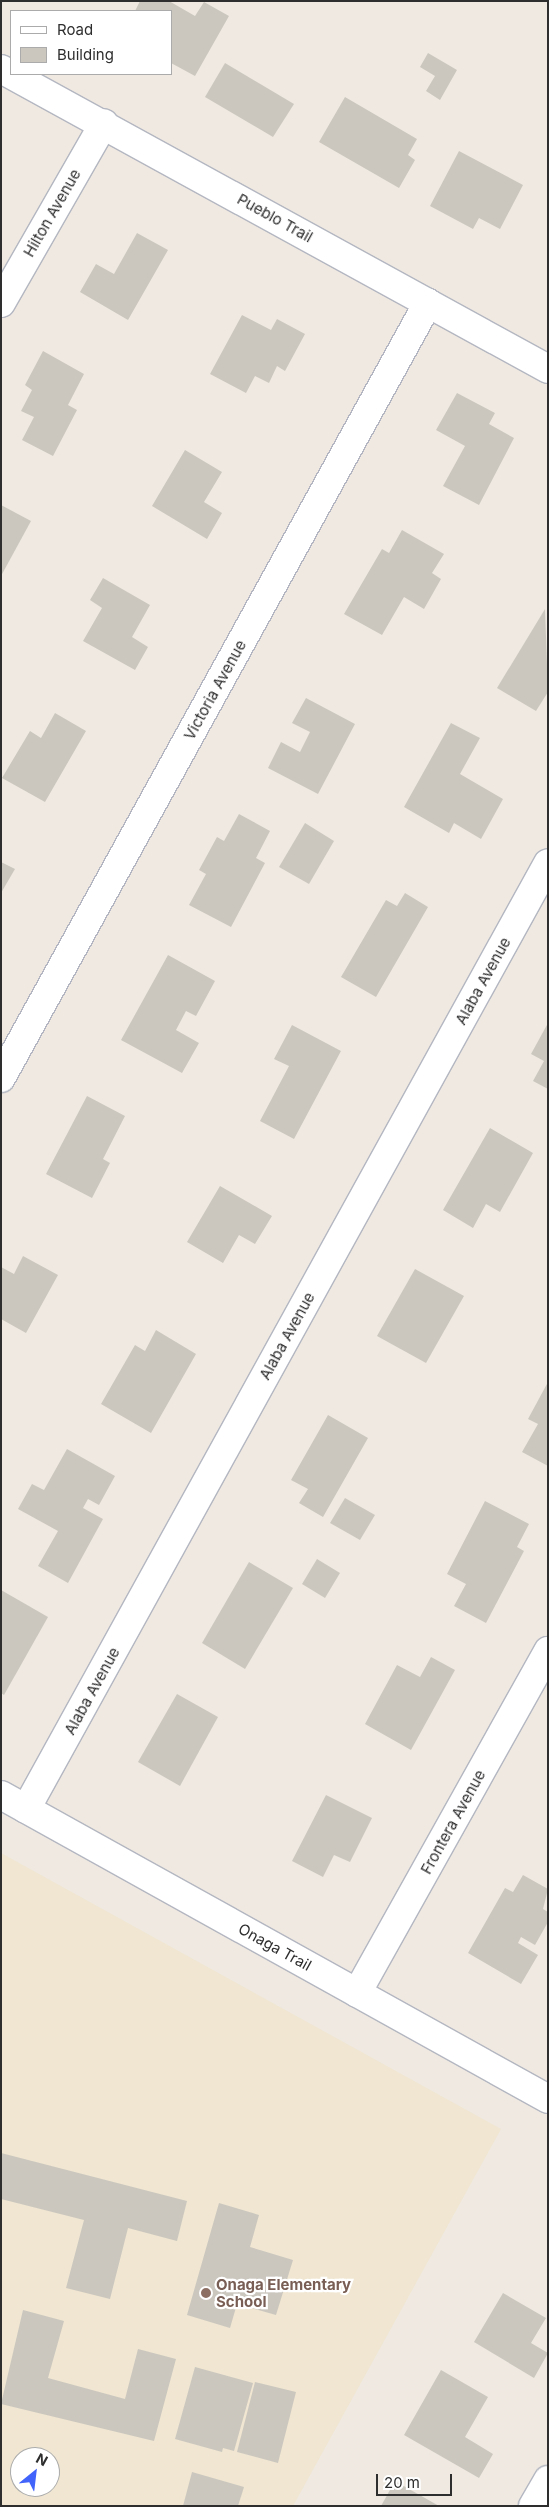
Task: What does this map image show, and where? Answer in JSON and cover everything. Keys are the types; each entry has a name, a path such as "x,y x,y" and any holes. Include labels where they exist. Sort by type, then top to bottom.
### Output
{"street":[{"name":"Pueblo Trail","path":"12,75 104,123 548,369"},
{"name":"Hilton Avenue","path":"1,303 104,123"},
{"name":"Victoria Avenue","path":"1,1078 428,303"},
{"name":"Alaba Avenue","path":"26,1809 548,863"},
{"name":"Frontera Avenue","path":"357,1993 548,1651"},
{"name":"Onaga Trail","path":"1,1796 548,2099"},
{"path":"533,2506 548,2480"}],"shaded area":[{"name":"Onaga Elementary School","path":"1,1853 501,2129 293,2506 1,2506"}],"building":[{"path":"140,1 169,1 195,16 204,2 229,16 195,76 172,64 172,10 136,10"},
{"path":"428,53 457,70 440,100 426,91 435,76 420,67"},
{"path":"225,63 294,104 273,137 205,97"},
{"path":"345,97 417,139 408,155 415,160 399,188 319,142"},
{"path":"459,151 523,185 500,229 479,218 473,229 430,206"},
{"path":"137,233 168,250 128,320 80,292 96,264 114,274"},
{"path":"242,315 271,330 277,319 305,334 285,371 277,366 269,383 255,376 246,393 210,374"},
{"path":"43,351 84,374 68,405 77,410 53,456 22,440 34,417 21,411 32,390 25,385"},
{"path":"457,393 495,413 489,424 514,438 479,505 443,486 465,446 436,430"},
{"path":"185,450 222,472 204,502 222,513 207,539 152,506"},
{"path":"1,505 31,521 1,576"},
{"path":"402,530 444,554 432,573 441,579 424,609 404,597 382,635 344,614 382,549 389,553"},
{"path":"103,578 150,605 132,637 148,647 135,670 83,641 102,608 90,600"},
{"path":"545,609 548,692 536,711 497,688"},
{"path":"306,698 355,724 318,794 268,768 281,742 300,752 310,732 292,723"},
{"path":"55,713 86,731 45,802 2,778 30,731 41,738"},
{"path":"451,723 480,738 460,774 503,799 481,839 454,823 449,833 404,807"},
{"path":"239,814 270,831 256,858 265,863 231,927 189,905 206,874 199,870 217,837 224,841"},
{"path":"305,823 334,841 309,884 279,867"},
{"path":"1,862 15,869 1,893"},
{"path":"405,893 428,907 376,997 341,977 386,900 397,906"},
{"path":"168,955 215,981 196,1016 186,1011 176,1030 199,1043 182,1073 121,1040"},
{"path":"548,1023 548,1089 533,1081 544,1061 531,1054"},
{"path":"292,1025 341,1051 294,1139 260,1121 289,1066 274,1059"},
{"path":"87,1096 125,1116 103,1159 110,1163 92,1198 46,1174"},
{"path":"490,1128 533,1153 500,1212 486,1204 473,1228 443,1210"},
{"path":"220,1186 272,1216 255,1244 239,1235 223,1263 187,1242"},
{"path":"23,1256 58,1275 26,1333 1,1319 1,1267 14,1274"},
{"path":"415,1269 464,1296 426,1363 377,1336"},
{"path":"156,1330 196,1354 151,1433 101,1404 135,1345 145,1351"},
{"path":"548,1382 548,1466 522,1452 538,1424 528,1419"},
{"path":"328,1415 368,1438 323,1517 299,1503 308,1489 291,1480"},
{"path":"67,1449 115,1476 99,1505 88,1499 83,1508 103,1519 68,1583 38,1566 58,1531 18,1509 32,1484 44,1490"},
{"path":"345,1498 375,1515 360,1540 330,1523"},
{"path":"485,1501 529,1524 517,1547 524,1551 486,1623 454,1606 466,1584 447,1574"},
{"path":"317,1559 340,1573 325,1598 302,1584"},
{"path":"249,1562 293,1588 245,1669 202,1643"},
{"path":"1,1590 48,1617 4,1695 1,1693"},
{"path":"431,1657 455,1670 411,1750 365,1724 397,1665 420,1677"},
{"path":"177,1694 218,1717 180,1786 138,1762"},
{"path":"326,1795 372,1818 350,1862 334,1855 323,1877 292,1861"},
{"path":"523,1875 548,1889 543,1909 548,1912 548,1922 535,1945 521,1937 518,1943 538,1955 521,1984 468,1953 505,1888 513,1892"},
{"path":"1,2153 187,2201 177,2241 128,2228 110,2299 66,2288 84,2220 1,2199"},
{"path":"219,2203 259,2215 250,2247 293,2260 276,2315 237,2304 230,2328 187,2315"},
{"path":"503,2293 546,2318 531,2343 548,2353 534,2378 474,2342"},
{"path":"23,2310 64,2321 48,2378 125,2399 138,2349 176,2359 154,2441 1,2404"},
{"path":"195,2367 253,2383 234,2451 223,2448 222,2452 175,2439"},
{"path":"441,2370 488,2397 465,2437 493,2454 479,2478 404,2435"},
{"path":"255,2382 296,2392 278,2463 237,2452"},
{"path":"192,2472 244,2487 238,2506 183,2506"},
{"path":"395,2481 439,2506 381,2506"}],"place":[{"name":"Onaga Elementary School","path":"206,2293"}]}
